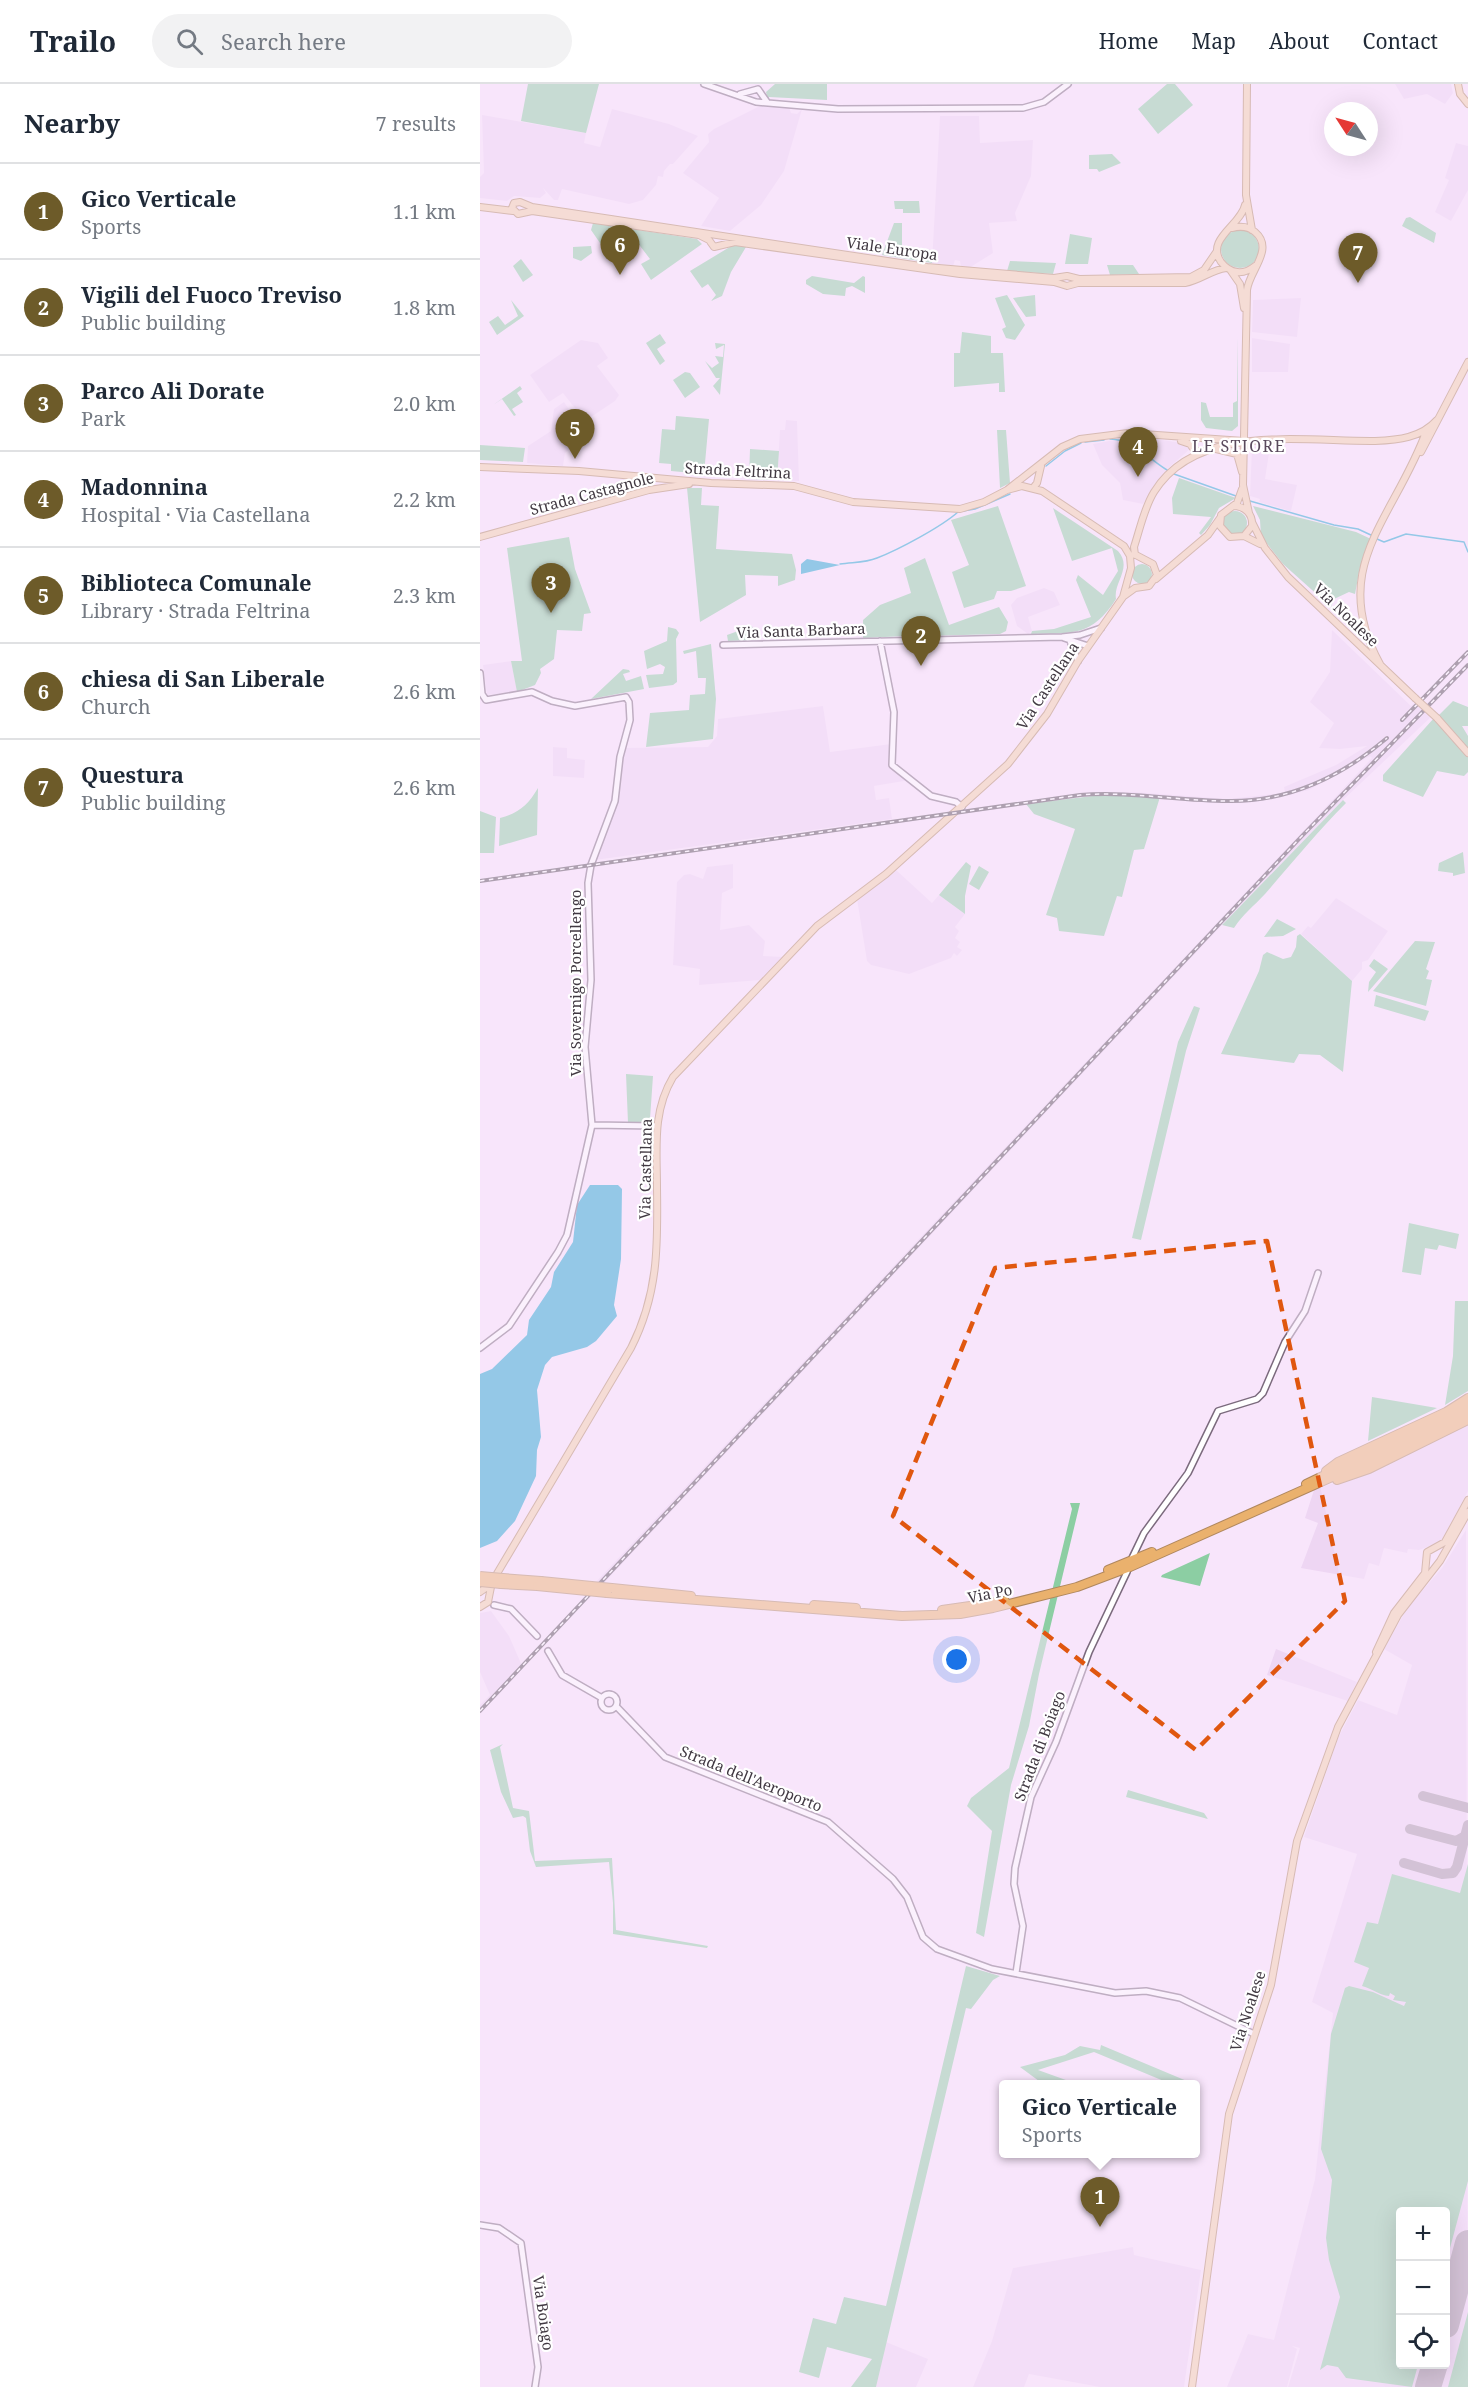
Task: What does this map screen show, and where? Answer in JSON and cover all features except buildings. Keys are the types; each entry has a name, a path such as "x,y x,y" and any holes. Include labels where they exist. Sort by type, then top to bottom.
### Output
{"highway":[{"path":"1311,1484 1338,1462 1446,1412 1468,1398"},
{"name":"Via Po","path":"1311,1484 1468,1406"},
{"name":"Via Po","path":"480,1582 499,1581 864,1609 935,1610 983,1605 1019,1598 1083,1580 1311,1484 1468,1412"},
{"path":"1311,1484 1369,1469 1468,1420"},
{"name":"Via Po","path":"480,1576 499,1581"}],"main road":[{"path":"1247,84 1246,195 1252,230"},
{"path":"1458,84 1468,104"},
{"path":"1246,195 1242,215 1221,237 1217,251 1238,280 1242,292 1246,360"},
{"name":"Viale Europa","path":"513,208 518,202 523,208 714,239 960,274 1065,279 1181,279 1201,272 1217,251"},
{"name":"Viale Europa","path":"480,205 513,208 518,214 523,208"},
{"path":"1232,228 1242,226 1252,230 1259,236 1263,247 1248,284 1246,360"},
{"path":"1065,279 1071,285 1185,283 1200,279 1213,270 1228,269 1245,272 1258,264"},
{"name":"Via Noalese","path":"1246,360 1243,485 1252,522 1265,548 1288,577 1437,718 1468,753"},
{"path":"1414,462 1417,452 1468,362"},
{"name":"Strada Feltrina","path":"480,466 711,483 794,486 853,502 953,508 975,506 1007,490 1062,447 1080,439 1123,433 1198,440 1244,441"},
{"path":"1163,436 1188,443 1197,451 1244,441 1410,440 1426,436"},
{"path":"1389,440 1426,436"},
{"path":"1380,664 1364,633 1358,597 1361,571 1371,543 1426,436"},
{"path":"1193,447 1194,441 1198,440"},
{"path":"1410,440 1417,452"},
{"path":"1135,555 1134,547 1156,490 1174,470 1205,450 1237,454 1243,476"},
{"path":"1033,484 1043,463"},
{"path":"1027,476 1033,484"},
{"path":"1027,476 1042,491 1135,555 1153,564 1169,568"},
{"name":"Strada Castagnole","path":"480,537 649,490 711,483"},
{"name":"Strada Feltrina","path":"1007,490 1033,484"},
{"name":"Via Noalese","path":"1221,515 1239,501 1243,485"},
{"path":"1232,507 1242,507 1249,513"},
{"path":"1221,515 1220,526 1225,534"},
{"name":"Via Castellana","path":"1123,597 1140,587 1149,586 1178,563 1208,535 1221,515"},
{"path":"1244,536 1250,530 1252,522"},
{"name":"Via Noalese","path":"1208,535 1225,534 1235,538 1244,536 1254,539 1265,548"},
{"path":"1124,546 1130,556 1131,568"},
{"path":"1131,568 1136,562 1145,560"},
{"path":"1153,564 1157,572 1156,579"},
{"name":"Via Castellana","path":"499,1581 631,1348 649,1309 656,1261 656,1126 667,1087 694,1053 817,926 886,874 1008,764 1036,729 1089,644 1123,597 1131,568"},
{"path":"1130,576 1132,582 1140,587"},
{"path":"1358,643 1362,640 1364,633"},
{"path":"1468,1500 1446,1541 1426,1553 1426,1561 1435,1564 1442,1556 1468,1512"},
{"path":"1433,1548 1438,1550 1442,1556"},
{"name":"Via Noalese","path":"1375,1656 1378,1644 1394,1613 1425,1574 1426,1561"},
{"name":"Via Noalese","path":"1192,2387 1229,2114 1271,1985 1297,1841 1331,1743 1400,1612 1435,1564"},
{"path":"484,1603 480,1592 499,1581"},
{"path":"484,1603 499,1581"}],"street":[{"path":"704,84 758,102 885,111 1011,109 1040,103 1068,84"},
{"path":"750,99 752,90"},
{"path":"734,93 759,90 772,103"},
{"path":"758,102 763,96"},
{"path":"1461,375 1468,380"},
{"name":"Via Santa Barbara","path":"723,645 1062,637 1080,635 1101,628"},
{"path":"1080,635 1089,644"},
{"path":"1062,637 1070,641 1089,644"},
{"name":"Via Santa Barbara","path":"880,641 894,712 891,765 931,796 956,802 962,807"},
{"path":"1070,641 1078,661"},
{"name":"Via Sovernigo Porcellengo","path":"480,673 482,694 486,700 532,692 558,703 575,706 626,697 630,711 629,726 620,757 615,801 588,883 591,980 585,1047 592,1125 563,1244 509,1326 480,1348"},
{"path":"592,1125 656,1126"},
{"path":"1132,1558 1145,1530 1188,1473 1218,1411 1257,1399 1263,1393 1285,1342 1305,1311 1318,1273"},
{"name":"Strada di Boiago","path":"1016,1973 1023,1926 1015,1876 1031,1797 1056,1742 1089,1652 1127,1572"},
{"path":"484,1603 506,1606 515,1612 537,1636"},
{"name":"Strada dell'Aeroporto","path":"548,1651 562,1675 602,1698 613,1696 616,1706 665,1757 828,1822 893,1879 907,1897 923,1936 930,1944 970,1963 1016,1973 1115,1993 1146,1991 1180,1998 1254,2034"},
{"name":"Strada dell'Aeroporto","path":"602,1698 602,1705 605,1709 610,1710 616,1706"},
{"name":"Via Boiago","path":"480,2225 499,2228 521,2243 538,2367 535,2387"}],"highlighted area":[{"path":"1267,1241 1345,1601 1196,1750 893,1516 995,1268"}],"shaded area":[{"path":"1395,84 1451,84 1453,93 1445,104 1427,94 1404,99"},
{"path":"760,106 789,107 791,113 797,114 802,109 784,171 761,205 730,231 701,226 719,198 683,173 709,142 708,134"},
{"path":"612,109 669,124 698,136 664,171 663,177 658,176 656,185 643,200 629,204 562,189 558,200 554,200 543,188 546,193 540,198 514,196 507,201 480,198 480,177 484,173 482,115 586,133 584,143 600,147"},
{"path":"940,116 979,116 980,143 1033,140 1031,176 1015,213 1017,221 989,223 993,253 969,268 961,267 960,261 955,260 953,266 932,263"},
{"path":"1456,143 1468,146 1468,190 1451,221 1435,212 1449,180 1445,178"},
{"path":"1301,298 1297,337 1252,332 1253,300"},
{"path":"1252,338 1290,344 1288,372 1252,372"},
{"path":"581,340 598,343 608,358 597,366 619,395 615,401 585,421 563,393 549,402 530,375"},
{"path":"564,402 587,435 565,453 563,466 527,463 528,446 551,431 554,409"},
{"path":"786,420 797,421 799,481 777,480 780,430 785,430"},
{"path":"1136,436 1182,443 1190,449 1166,470 1143,504 1123,500 1120,483 1102,465 1093,444"},
{"path":"1252,447 1270,447 1265,479 1297,485 1291,511 1259,502 1260,499 1250,496"},
{"path":"1044,588 1054,592 1060,605 1028,617 1032,631 1028,634 1017,626 1011,605 1017,598"},
{"path":"1332,630 1411,706 1416,702 1431,717 1343,800 1222,925 603,1584 594,1584 1372,758 1370,756 1309,790 1256,802 1214,803 1132,795 1084,796 480,882 480,880 1084,793 1133,792 1228,799 1285,793 1284,787 1336,765 1367,746 1340,749 1319,748 1334,723 1310,702 1330,672"},
{"path":"511,661 517,692 487,695 483,665"},
{"path":"823,706 830,752 891,744 892,765 910,780 874,786 876,800 889,798 892,819 595,860 614,809 623,748 708,747 717,736 718,719"},
{"path":"553,747 567,748 567,758 585,760 584,778 553,776"},
{"path":"733,864 733,888 722,893 720,930 749,925 765,941 763,956 784,957 760,980 699,985 700,969 673,965 677,882 684,875 690,874 703,879 707,867"},
{"path":"895,869 932,903 939,895 965,914 955,927 959,931 955,938 960,942 957,947 962,950 957,956 954,953 951,958 909,974 871,965 867,961 857,899"},
{"path":"1336,898 1388,931 1368,960 1362,962 1362,969 1352,981 1301,934 1308,926 1311,928"},
{"path":"1468,1420 1468,1491 1441,1542 1419,1550 1408,1549 1407,1553 1384,1548 1379,1566 1369,1563 1364,1579 1301,1568 1318,1523 1305,1518 1314,1490 1365,1472 1452,1432"},
{"path":"1466,1530 1468,2387 1288,2387 1300,2348 1292,2346 1297,2349 1287,2387 1227,2387 1248,2334 1274,2340 1315,2179 1333,2013 1312,2002 1357,1854 1304,1837 1338,1738 1358,1700 1397,1715 1412,1665 1384,1649 1408,1607 1442,1568"},
{"path":"491,1611 509,1636 523,1668 480,1714 480,1705 490,1695 480,1672 480,1613"},
{"path":"1276,1649 1357,1682 1348,1701 1267,1675"},
{"path":"1133,2247 1134,2255 1201,2270 1184,2387 1100,2387 1029,2374 1024,2387 973,2387 992,2341 1013,2268"},
{"path":"886,2342 928,2359 916,2387 876,2387"}],"green space":[{"path":"528,84 599,84 586,133 521,121"},
{"path":"775,84 827,84 827,100 769,97 768,101 766,92"},
{"path":"1167,84 1175,84 1193,105 1158,134 1138,109"},
{"path":"1112,154 1121,163 1099,172 1097,169 1089,169 1089,155"},
{"path":"894,201 919,201 920,213 903,213 903,209 895,209"},
{"path":"1410,217 1436,233 1434,243 1402,226 1406,218"},
{"path":"593,223 697,239 702,244 651,280 641,264 650,259 637,242 630,251 628,242 620,236 618,238 622,238 625,245 609,256 591,230"},
{"path":"894,223 902,223 902,249 933,250 932,263 882,255"},
{"path":"1240,230 1253,236 1259,249 1253,262 1240,268 1227,262 1221,249 1227,236"},
{"path":"1070,234 1092,238 1088,264 1065,264"},
{"path":"733,245 746,247 731,272 722,296 711,301 716,295 708,284 702,288 690,271"},
{"path":"591,246 592,253 581,261 573,258 573,247"},
{"path":"521,259 533,275 523,282 513,266"},
{"path":"1010,261 1056,263 1053,274 1007,271"},
{"path":"1107,265 1133,265 1139,274 1110,275"},
{"path":"812,276 854,283 863,276 865,277 865,293 852,286 846,288 845,296 823,294 806,284 806,280"},
{"path":"1007,295 1025,325 1015,340 1006,338 1002,329 1006,327 995,298"},
{"path":"1035,295 1036,316 1026,317 1013,298"},
{"path":"511,300 524,316 497,335 489,322 498,316 505,325 518,316"},
{"path":"962,332 991,336 991,353 1003,353 1005,392 999,392 999,383 954,387 954,353 960,353"},
{"path":"660,334 666,343 657,349 665,361 660,365 646,343"},
{"path":"1238,337 1238,426 1232,431 1206,428 1201,420 1201,402 1206,403 1210,417 1233,417 1233,403 1237,401"},
{"path":"715,343 725,344 720,395 713,386 720,378 716,378 705,361 712,368 719,363 715,356 723,357 724,345 716,349"},
{"path":"685,372 690,373 700,387 685,398 673,380"},
{"path":"520,386 522,389 517,393 523,402 512,409 516,415 514,416 502,399 493,405"},
{"path":"676,416 709,419 704,474 671,471 671,464 659,463 662,429 675,430"},
{"path":"997,430 1006,430 1010,483 1000,488"},
{"path":"480,445 525,448 523,462 480,460"},
{"path":"750,449 779,451 777,480 749,479"},
{"path":"1179,478 1236,498 1219,508 1210,525 1201,535 1199,533 1211,517 1173,514 1172,498"},
{"path":"687,488 702,488 701,505 719,506 716,549 792,554 796,570 795,580 778,586 778,576 745,575 746,595 700,622"},
{"path":"998,506 1026,586 1011,591 997,591 994,599 964,608 952,572 969,565 951,520"},
{"path":"1253,506 1356,532 1371,539 1360,567 1355,594 1349,592 1334,599 1331,607 1283,564 1261,536 1260,520"},
{"path":"1053,508 1118,551 1124,563 1123,569 1116,599 1107,611 1089,627 1070,633 1031,634 1032,631 1054,629 1091,617 1076,580 1078,575 1103,595 1118,571 1112,548 1072,561"},
{"path":"1235,511 1244,514 1247,523 1244,532 1235,535 1226,532 1223,523 1226,514"},
{"path":"569,537 575,569 591,613 584,614 582,631 557,630 554,659 540,669 541,673 535,685 517,692 511,661 522,661 507,548"},
{"path":"925,558 949,625 999,607 1008,622 1006,631 1000,634 927,636 924,627 916,624 909,628 907,636 863,638 863,620 880,605 911,593 904,568"},
{"path":"1138,564 1146,564 1152,570 1152,578 1146,584 1138,584 1132,578 1132,570"},
{"path":"752,626 756,640 728,641 727,635"},
{"path":"668,627 676,629 679,633 676,639 677,682 673,685 649,688 646,675 663,674 665,667 660,664 647,669 644,651 667,641"},
{"path":"711,644 716,699 713,739 646,747 650,713 689,710 690,695 705,694 706,678 698,678 696,651 684,654 683,651"},
{"path":"623,669 630,672 623,674 626,681 641,676 644,689 591,699"},
{"path":"1453,701 1468,707 1468,726 1462,726 1468,736 1468,748 1438,716"},
{"path":"1434,718 1468,757 1468,772 1464,776 1437,771 1423,797 1383,781 1383,775"},
{"path":"538,788 537,835 499,846 500,818 522,808"},
{"path":"1101,795 1160,797 1144,849 1134,850 1122,897 1117,896 1104,936 1059,931 1057,918 1046,915 1075,829 1034,814 1026,804"},
{"path":"1343,800 1346,803 1234,928 1222,925"},
{"path":"480,811 496,817 494,853 480,853"},
{"path":"1463,852 1465,873 1453,876 1453,873 1438,871 1439,863"},
{"path":"966,862 971,866 965,896 965,914 939,895"},
{"path":"979,866 989,872 979,890 969,884"},
{"path":"1277,919 1296,929 1283,936 1264,937"},
{"path":"1300,934 1352,981 1343,1072 1320,1055 1299,1054 1294,1063 1221,1054 1259,971 1263,955 1267,952 1283,959 1291,957 1296,947 1297,936"},
{"path":"1415,941 1435,942 1426,969 1429,971 1426,979 1432,980 1426,1006 1373,991"},
{"path":"1374,959 1388,969 1368,992 1369,982 1376,972 1369,966"},
{"path":"1376,995 1429,1011 1425,1021 1374,1006"},
{"path":"1194,1006 1200,1008 1186,1051 1141,1240 1132,1238 1178,1042"},
{"path":"626,1074 653,1076 650,1119 645,1124 628,1123"},
{"path":"1409,1223 1459,1234 1456,1249 1439,1245 1437,1250 1425,1248 1421,1275 1402,1272"},
{"path":"1455,1301 1468,1301 1468,1391 1445,1405 1453,1356"},
{"path":"1372,1397 1437,1408 1368,1441"},
{"path":"1070,1503 1080,1503 1039,1674 1029,1726 1011,1785 984,1937 976,1933 992,1831 967,1806 971,1798 1009,1768 1072,1509"},
{"path":"1210,1553 1200,1586 1161,1577 1162,1575"},
{"path":"503,1744 500,1747 513,1808 529,1811 535,1861 612,1858 616,1930 708,1946 707,1948 613,1934 609,1862 536,1867 530,1851 526,1818 523,1816 513,1818 501,1792 490,1750"},
{"path":"1128,1790 1204,1813 1208,1819 1126,1797"},
{"path":"1468,1864 1468,2181 1450,2248 1450,2207 1396,2207 1396,2369 1417,2369 1412,2387 1346,2378 1338,2367 1327,2365 1320,2370 1340,2297 1329,2260 1326,2238 1332,2180 1321,2149 1331,2034 1345,1988 1349,1986 1373,1992 1404,2006 1406,2002 1393,2000 1395,1996 1390,1993 1389,1996 1385,1995 1362,1986 1369,1968 1354,1962 1367,1922 1378,1924 1392,1874 1460,1893"},
{"path":"966,1966 1000,1976 993,1980 971,2009 966,2008 876,2387 851,2387 872,2359 827,2347 819,2378 799,2372 813,2318 836,2324 844,2297 886,2306"},
{"path":"1101,2045 1184,2080 1161,2080 1094,2052 1038,2070 1066,2080 1038,2080 1020,2067 1065,2055 1080,2046 1100,2050"},
{"path":"1468,2312 1468,2387 1448,2387"}],"water":[{"path":"807,559 840,565 801,574 801,564"},
{"path":"590,1185 618,1185 622,1189 621,1259 614,1305 617,1316 596,1341 587,1347 552,1357 545,1365 537,1390 541,1437 537,1450 536,1476 515,1521 497,1541 480,1548 480,1374 492,1369 527,1335 529,1320 551,1287 554,1272 573,1242 577,1205"}],"waterway":[{"path":"1110,439 1126,442 1167,470"},
{"path":"1085,442 1104,440"},
{"path":"1046,466 1065,451 1081,443"},
{"path":"1174,474 1236,496"},
{"path":"963,511 975,509 1010,494"},
{"path":"1250,501 1334,525 1358,529 1373,536"},
{"path":"840,564 877,558 930,531 958,512"},
{"path":"1377,539 1384,542 1406,534 1464,542 1468,552"}],"taxiway":[{"path":"1423,1796 1468,1808"},
{"path":"1404,1863 1442,1874 1453,1873 1457,1867 1468,1825"},
{"path":"1410,1829 1456,1841 1465,1836"}],"runway":[{"path":"1449,2315 1468,2243"},
{"path":"1428,2387 1433,2369"}],"railway":[{"path":"1402,720 1468,652"},
{"path":"480,1711 1301,837 1468,665"},
{"path":"480,881 1080,795 1117,794 1228,801 1272,797 1293,792 1333,775 1387,738"}],"place":[{"name":"chiesa di San Liberale","path":"620,275"},
{"name":"Questura","path":"1358,283"},
{"name":"Biblioteca Comunale","path":"575,459"},
{"name":"Madonnina","path":"1138,477"},
{"name":"Parco Ali Dorate","path":"551,613"},
{"name":"Vigili del Fuoco Treviso","path":"921,666"},
{"name":"Gico Verticale","path":"1100,2227"}],"district":[{"name":"LE STIORE","path":"1239,446"}]}
